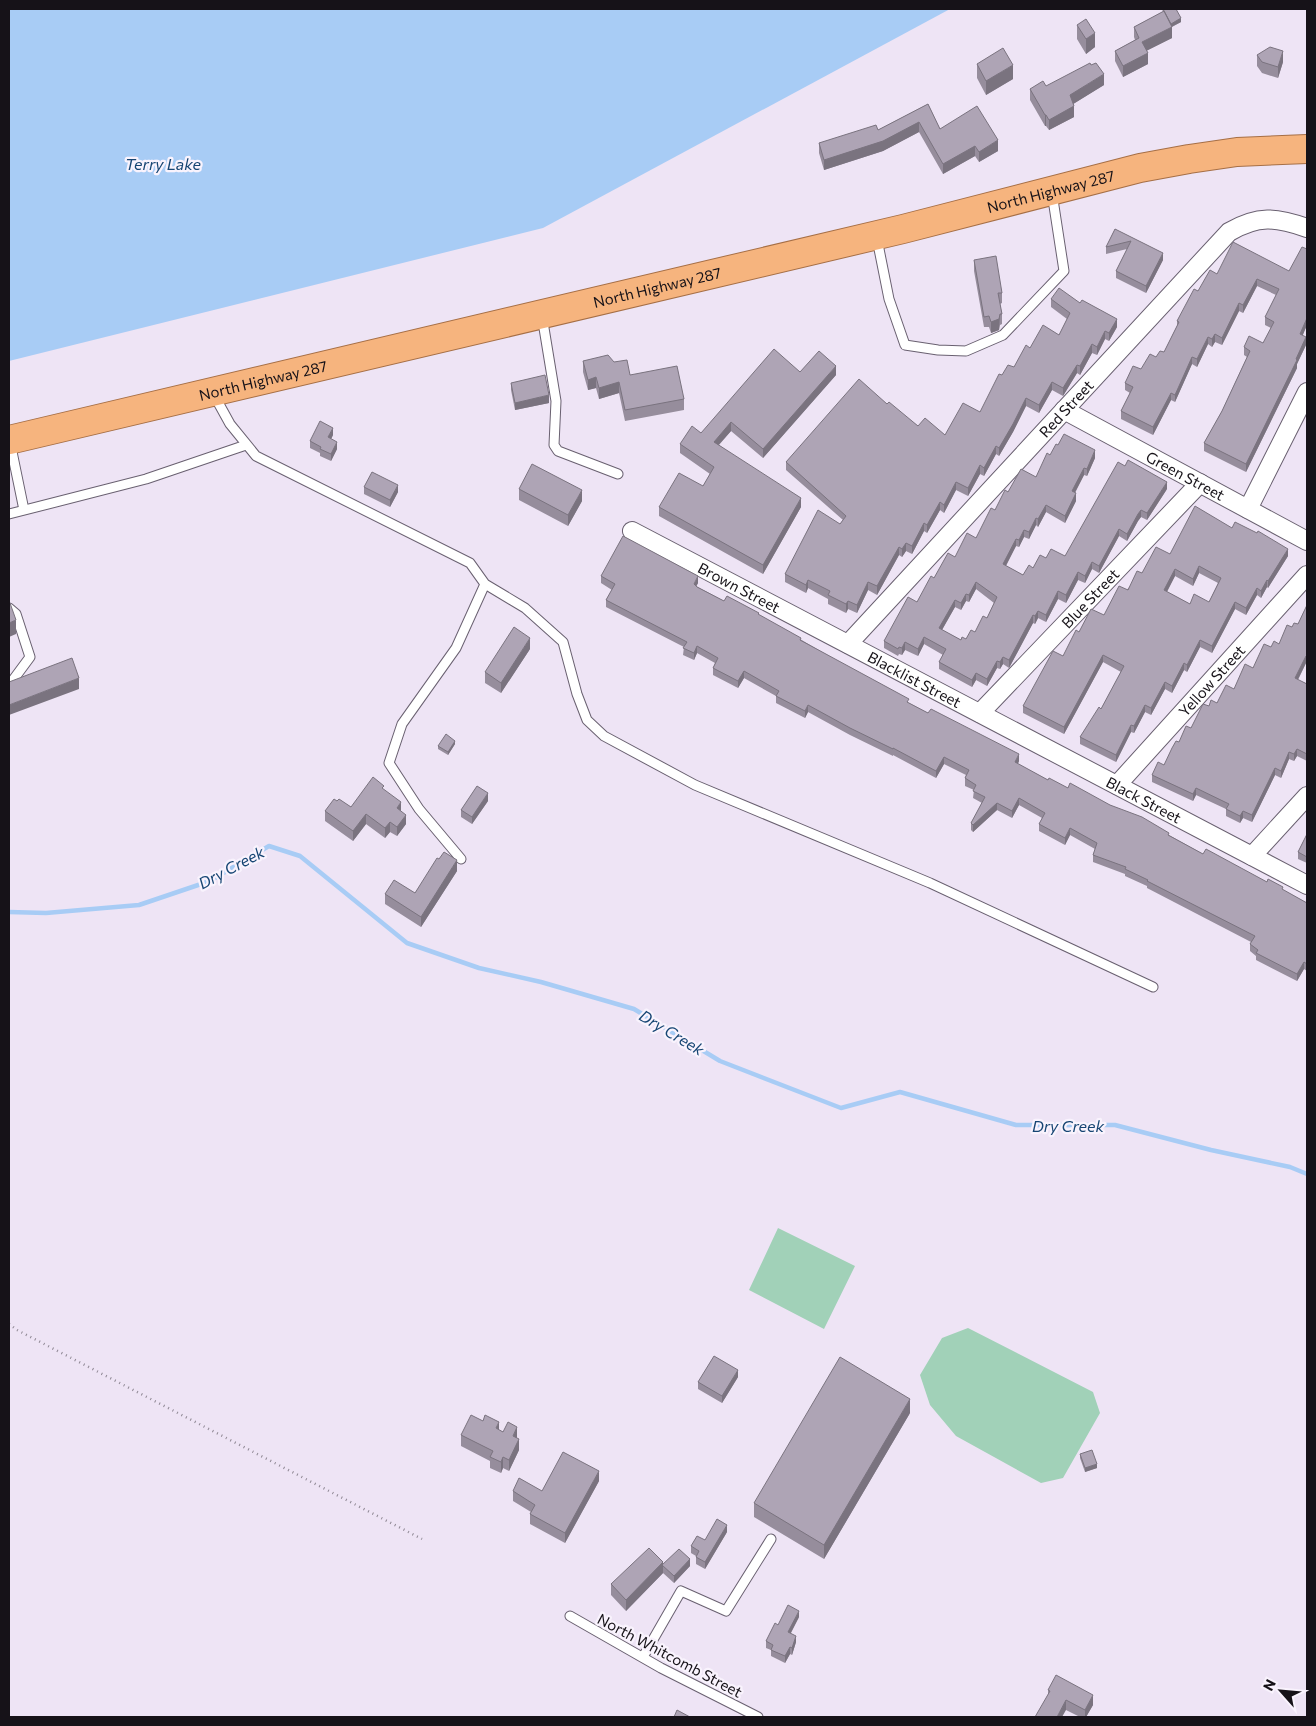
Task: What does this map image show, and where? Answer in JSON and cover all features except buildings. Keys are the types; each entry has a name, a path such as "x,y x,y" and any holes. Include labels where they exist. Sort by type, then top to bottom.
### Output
{"highway":[{"name":"North Highway 287","path":"9,440 989,208 1051,190 1140,168 1237,152 1307,149"}],"street":[{"name":"Red Street","path":"848,644 1229,232 1241,225 1270,218 1286,220 1307,228"},
{"path":"1248,509 1307,392"},
{"name":"Green Street","path":"1064,410 1307,541"},
{"name":"Blue Street","path":"980,713 1200,483"},
{"name":"Brown Street","path":"632,531 848,644"},
{"name":"Yellow Street","path":"1117,785 1307,575"},
{"name":"Blacklist Street","path":"848,644 980,713"},
{"name":"Black Street","path":"980,713 1307,885"},
{"path":"1252,856 1307,796"}],"lane":[{"path":"876,235 889,299 905,344 938,350 966,351 1002,335 1064,271 1051,190"},
{"path":"542,313 556,401 554,445 558,451 618,474"},
{"path":"213,392 230,424 256,456 470,563 485,584 525,608 564,642 577,694 586,720 604,736 695,785 930,883 1153,987"},
{"path":"9,440 24,510"},
{"path":"9,514 146,479 246,445"},
{"path":"461,859 419,809 389,764 402,724 456,648 485,584"},
{"path":"9,608 16,614 30,657 13,680 9,682"},
{"path":"643,1657 681,1591 726,1611 771,1539"},
{"name":"North Whitcomb Street","path":"570,1616 643,1657 758,1717"}],"path":[{"path":"9,1324 26,1335 422,1539"}],"green space":[{"path":"778,1228 855,1266 824,1329 749,1290"},
{"path":"968,1328 1093,1392 1100,1413 1063,1478 1041,1483 956,1436 930,1405 920,1375 942,1338"}],"water":[{"name":"Terry Lake","path":"9,9 950,9 543,228 9,361"}],"waterway":[{"name":"Dry Creek","path":"9,912 46,913 139,905 210,881 269,846 300,856 407,943 479,968 541,982 634,1009 720,1061 841,1108 900,1092 1016,1125 1115,1125 1211,1150 1290,1167 1307,1174"}]}
